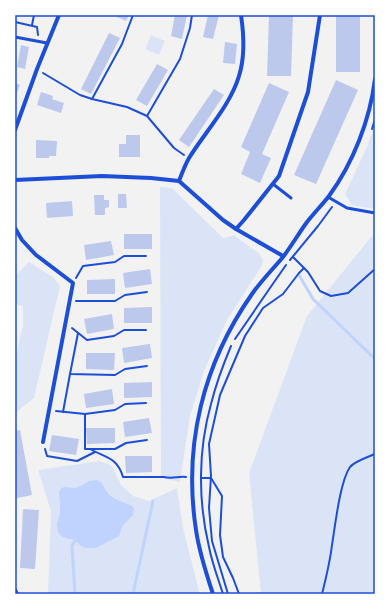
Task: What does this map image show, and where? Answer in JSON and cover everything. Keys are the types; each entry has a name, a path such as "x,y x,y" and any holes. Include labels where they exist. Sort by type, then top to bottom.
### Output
{"street":[{"path":"15,130 17,118 47,43 60,15"},
{"path":"179,181 189,159 230,98 239,76 243,54 241,15"},
{"path":"236,229 279,176 308,92 320,15"},
{"path":"213,594 205,571 196,531 193,507 192,478 194,441 200,404 213,366 229,330 252,293 284,256 342,176 357,146 367,117 375,79"},
{"path":"15,180 102,176 179,181 223,220 284,256"},
{"path":"15,228 22,240 36,255 73,283 43,442"},
{"path":"15,590 17,594"}],"lane":[{"path":"15,37 47,43"},
{"path":"273,184 291,198"},
{"path":"328,197 347,208 375,213"}],"path":[{"path":"32,25 34,15"},
{"path":"92,99 122,44 133,15"},
{"path":"147,116 180,59 190,28 192,15"},
{"path":"15,22 37,27 37,41"},
{"path":"37,69 80,94 92,99 127,107 147,116 174,148 189,159"},
{"path":"370,133 375,119"},
{"path":"223,594 209,547 203,510 202,478 204,439 210,405 220,374 233,342 270,288 336,202"},
{"path":"73,283 83,266 115,262 124,256 146,256"},
{"path":"293,257 304,268 320,291 332,296 348,293 375,269"},
{"path":"228,594 212,541 209,508 211,478 209,444 220,395 245,336 264,308 283,294 298,273 304,268"},
{"path":"70,301 115,301 124,295 147,292"},
{"path":"66,323 87,340 114,336 124,330 146,330"},
{"path":"63,412 78,333"},
{"path":"70,374 115,375 125,369 147,366"},
{"path":"49,409 85,414 115,410 125,404 146,404"},
{"path":"85,414 85,449 115,449 126,443 147,440"},
{"path":"43,442 47,456 77,462 95,452"},
{"path":"90,449 111,459 119,466 123,477 192,478"},
{"path":"322,594 345,477 351,466 364,458 375,454"},
{"path":"202,478 211,478"},
{"path":"211,478 222,496 220,535 223,556 239,594"}],"shaded area":[{"path":"151,35 165,41 159,55 145,49"},
{"path":"375,125 375,209 352,205 345,194 367,147"},
{"path":"160,187 172,188 223,238 234,235 259,253 263,260 261,267 227,320 204,371 190,416 180,482 161,478"},
{"path":"375,232 375,594 261,594 249,473 307,316"},
{"path":"29,262 53,277 60,286 34,398 15,413 15,360 23,325 23,306 15,304 15,277"},
{"path":"100,461 112,466 121,485 133,496 149,501 177,488 183,528 199,591 197,594 48,594 51,511 38,470"}],"water":[{"path":"97,480 112,497 132,506 134,509 133,515 123,525 119,536 96,548 86,548 81,546 75,540 61,536 58,532 57,524 60,514 59,494 60,489 64,487 75,488 89,481"}],"building":[{"path":"129,15 126,21 115,16"},
{"path":"175,15 187,15 182,39 171,36"},
{"path":"208,15 219,15 213,39 203,37"},
{"path":"269,15 293,15 291,76 267,76"},
{"path":"336,15 360,15 360,72 336,72"},
{"path":"109,33 120,38 91,94 81,89"},
{"path":"225,42 237,44 235,64 223,63"},
{"path":"21,45 29,47 25,69 17,67"},
{"path":"157,64 168,70 147,106 136,100"},
{"path":"336,80 358,90 316,184 294,175"},
{"path":"15,83 20,85 15,98"},
{"path":"269,83 289,92 262,154 271,158 260,183 241,174 250,152 241,147"},
{"path":"214,89 224,95 189,147 179,140"},
{"path":"41,92 53,96 52,99 64,103 61,113 37,105"},
{"path":"126,135 140,135 140,157 119,157 119,144 126,144"},
{"path":"36,140 57,141 56,156 49,156 49,158 36,158"},
{"path":"118,194 126,194 127,208 118,208"},
{"path":"94,195 104,195 104,200 109,200 109,207 105,208 105,215 95,215"},
{"path":"72,201 73,216 47,218 46,203"},
{"path":"124,234 152,234 152,249 124,249"},
{"path":"111,241 114,255 86,260 84,245"},
{"path":"150,269 152,284 125,288 123,273"},
{"path":"115,279 115,294 87,294 87,280"},
{"path":"152,307 152,323 124,323 124,308"},
{"path":"112,314 114,329 87,334 84,319"},
{"path":"150,344 152,358 124,363 122,348"},
{"path":"86,353 115,353 114,370 86,369"},
{"path":"152,382 152,397 124,398 124,383"},
{"path":"112,389 114,404 86,408 84,394"},
{"path":"149,418 152,433 125,437 123,422"},
{"path":"86,428 115,428 115,443 87,444"},
{"path":"20,430 32,495 17,498 15,489 15,431"},
{"path":"52,435 79,439 76,455 49,451"},
{"path":"125,456 152,456 152,472 126,473"},
{"path":"23,509 39,510 35,569 20,568"}],"waterway":[{"path":"299,275 313,299 375,359"},
{"path":"133,594 153,501"},
{"path":"75,540 72,546 75,594"}]}
